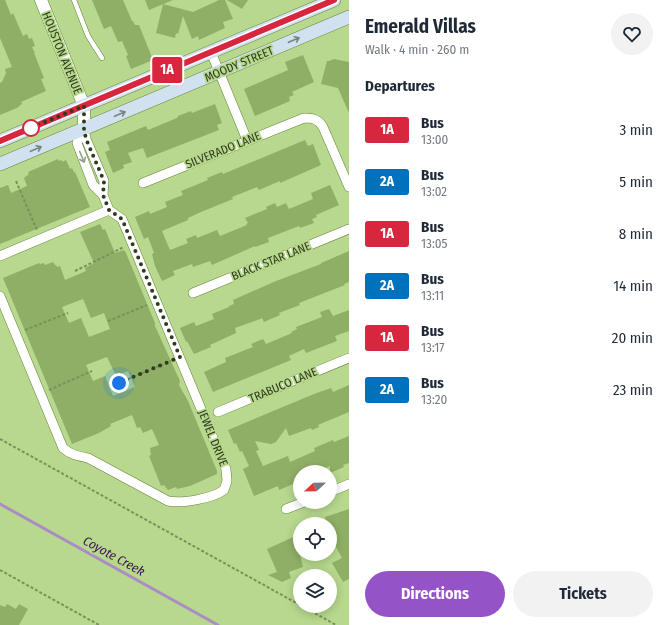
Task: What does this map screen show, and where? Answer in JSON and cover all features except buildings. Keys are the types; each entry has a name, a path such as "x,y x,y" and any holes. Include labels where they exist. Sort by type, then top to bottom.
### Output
{"main road":[{"name":"MOODY STREET","path":"0,141 334,0"},
{"name":"MOODY STREET","path":"0,164 349,17"}],"street":[{"name":"HOUSTON AVENUE","path":"41,0 84,106 84,129"},
{"path":"211,52 247,140"},
{"name":"SILVERADO LANE","path":"143,184 247,140 304,118 312,118 320,122 349,187"},
{"name":"JEWEL DRIVE","path":"0,296 63,448 73,455 88,458 168,501 175,502 213,496 224,490 227,480 226,469 157,301 121,218 109,210 103,195 94,185 77,143 84,129"},
{"path":"0,256 109,210"},
{"name":"BLACK STAR LANE","path":"193,293 349,229"},
{"name":"TRABUCO LANE","path":"218,412 349,358"},
{"path":"337,489 349,484"},
{"path":"286,509 293,506"}],"lane":[{"path":"74,0 88,36 102,58"}],"path":[{"path":"16,181 40,239"},
{"path":"75,270 132,243"},
{"path":"108,321 157,301"},
{"path":"15,334 68,313"},
{"path":"119,383 180,357"},
{"path":"40,394 92,371"},
{"path":"0,439 293,602"},
{"path":"0,570 99,625"},
{"path":"314,613 336,625"}],"waterway":[{"name":"Coyote Creek","path":"0,504 218,625"}],"bus line":[{"name":"1A","path":"0,141 334,0"}],"route":[{"path":"31,128 28,129 84,106 84,129 86,139 104,181 103,195 109,210 120,216 122,219 180,357 119,383"}]}
